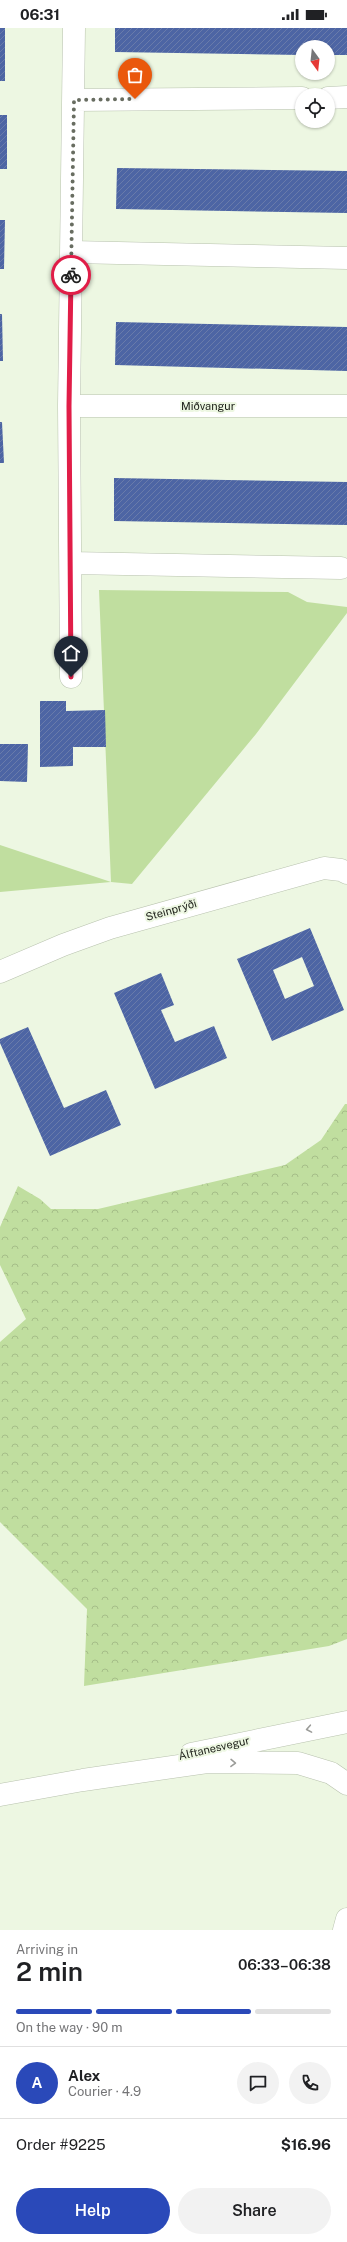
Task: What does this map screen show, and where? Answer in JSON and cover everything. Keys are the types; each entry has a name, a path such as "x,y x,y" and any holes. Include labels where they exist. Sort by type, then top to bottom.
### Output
{"street":[{"path":"71,677 69,406 74,28"},
{"path":"74,100 295,98"},
{"path":"335,98 347,98"},
{"path":"72,252 347,258"},
{"name":"Miðvangur","path":"69,406 347,406"},
{"path":"71,563 341,568"},
{"name":"Steinprýði","path":"0,972 63,944 110,928 324,868 340,870 347,873"},
{"name":"Álftanesvegur","path":"83,1780 259,1738 347,1722"},
{"name":"Álftanesvegur","path":"0,1795 83,1780 207,1762 298,1763 331,1773 347,1784"},
{"path":"344,1930 347,1919"}],"green space":[{"path":"99,590 288,592 307,602 347,607 347,613 256,734 132,884 111,882"},
{"path":"0,845 111,882 0,892"},
{"path":"345,1104 347,1104 347,1639 329,1646 84,1686 87,1609 0,1522 0,1342 26,1319 0,1265 0,1227 18,1186 40,1199 51,1209 98,1209 285,1165 321,1140"}],"building":[{"path":"0,28 5,28 5,81 0,81"},
{"path":"115,28 347,28 347,55 335,55 335,40 295,40 295,55 115,52"},
{"path":"0,115 7,115 7,169 0,169"},
{"path":"117,168 347,171 347,213 116,209"},
{"path":"0,220 5,220 4,269 0,269"},
{"path":"0,314 2,314 3,361 0,361"},
{"path":"116,322 347,327 347,371 115,365"},
{"path":"0,422 2,422 4,463 0,463"},
{"path":"114,478 347,482 347,525 114,521"},
{"path":"40,701 66,701 66,711 105,710 106,747 73,747 73,766 40,767"},
{"path":"0,744 28,744 27,782 0,781"},
{"path":"310,928 344,1010 272,1041 237,959","holes":["302,957 314,986 285,999 273,970"]},
{"path":"161,973 174,1005 161,1010 175,1042 214,1026 227,1058 155,1089 114,993"},
{"path":"28,1027 64,1108 106,1090 121,1125 50,1156 0,1043 0,1039"}],"way so far":[{"path":"71,275 74,100 135,99"}],"route":[{"path":"71,275 69,406 71,677"}]}
